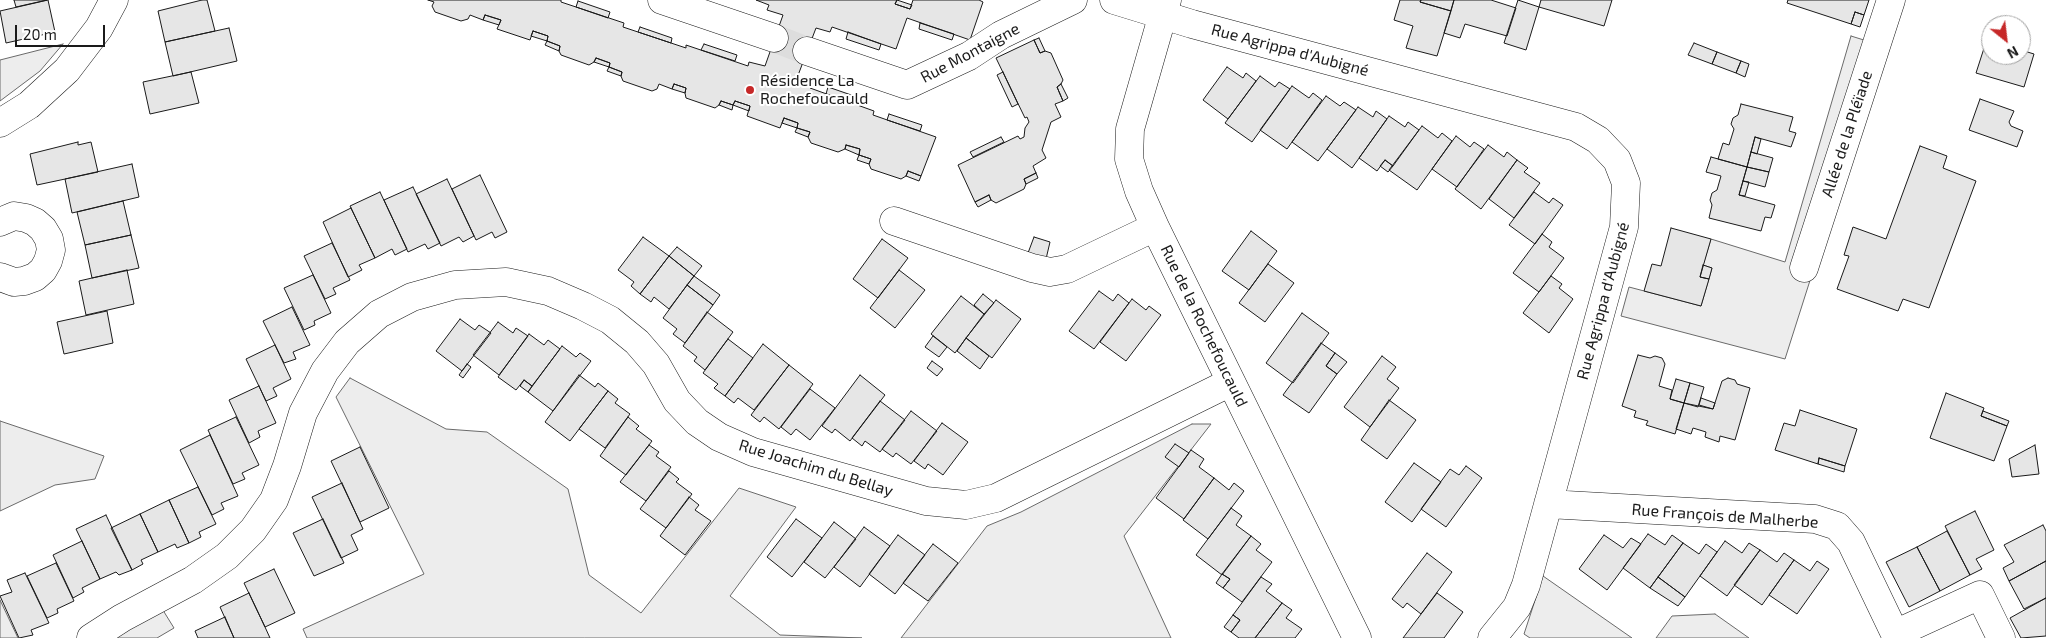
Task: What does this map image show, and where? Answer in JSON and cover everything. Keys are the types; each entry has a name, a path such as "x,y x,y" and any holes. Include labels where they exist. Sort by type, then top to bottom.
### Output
{"street":[{"path":"0,123 29,106 67,70 99,28 114,0"},
{"path":"662,0 774,38"},
{"name":"Rue Montaigne","path":"807,50 907,85 969,56 1001,35 1073,0"},
{"path":"1114,0 1165,8"},
{"name":"Allée de la Pléïade","path":"1804,268 1890,0"},
{"name":"Rue de la Rochefoucauld","path":"1165,8 1130,129 1129,159 1139,191 1155,227 1357,638"},
{"name":"Rue Agrippa d'Aubigné","path":"1165,8 1576,127 1598,140 1617,160 1626,183 1624,227 1526,585 1517,607 1492,638"},
{"path":"0,277 14,282 24,282 35,278 43,270 51,250 49,239 44,229 35,222 14,216 1,218"},
{"path":"894,221 1032,268 1050,272 1067,269 1155,227"},
{"name":"Rue Joachim du Bellay","path":"91,638 122,618 193,580 227,556 253,530 274,500 288,466 303,413 325,371 346,342 379,314 412,297 455,285 506,282 548,291 610,320 637,342 656,364 677,400 697,422 718,437 753,452 926,501 966,506 996,498 1231,382"},
{"name":"Rue François de Malherbe","path":"1548,504 1815,519 1837,526 1850,542 1896,636 1980,594 2002,638"}],"shaded area":[{"path":"1851,36 1867,41 1813,271 1785,359 1621,316 1629,287 1701,306 1712,268 1703,265 1711,239 1785,262"},
{"path":"63,44 40,71 0,101 0,60"},
{"path":"350,378 446,429 487,432 568,489 589,575 641,613 739,488 796,507 730,596 780,635 862,638 307,638 303,629 424,574 336,397"},
{"path":"0,421 104,456 95,479 55,485 0,511"},
{"path":"1192,424 1211,424 1124,536 1171,638 901,638 987,526 1021,512"},
{"path":"1543,576 1632,638 1530,638 1524,634"},
{"path":"0,600 18,638 0,638"},
{"path":"161,607 174,628 157,638 113,638"},
{"path":"1715,614 1749,638 1656,638 1672,616"}],"building":[{"path":"14,0 47,0 16,7"},
{"path":"48,0 55,32 6,43 0,11"},
{"path":"207,0 215,31 165,42 158,11"},
{"name":"Résidence La Rochefoucauld","path":"428,0 561,0 561,2 624,23 623,27 686,48 686,45 748,66 749,62 765,66 783,15 767,10 769,5 756,0 897,0 895,4 910,9 913,0 979,0 983,2 970,40 907,18 896,49 832,27 830,32 816,28 797,78 812,83 810,88 874,111 873,115 936,137 921,176 908,171 906,176 901,179 871,169 869,164 871,159 859,155 860,149 846,145 845,149 838,152 811,143 808,137 810,132 797,128 798,123 784,118 780,128 747,116 750,106 735,101 733,105 721,101 715,108 686,98 686,88 674,84 672,89 659,84 657,89 652,91 623,81 622,72 609,67 610,63 596,58 589,65 561,55 559,51 560,46 547,41 548,36 533,31 530,40 497,29 501,20 485,15 483,20 470,15 468,19 461,21 435,12 432,6 434,2"},
{"path":"897,0 912,5 910,9 895,4"},
{"path":"1400,0 1421,0 1420,2 1451,11 1437,56 1406,48 1413,26 1394,20"},
{"path":"1421,0 1454,0 1451,11 1420,2"},
{"path":"1454,0 1491,0 1516,8 1507,36 1465,24 1460,38 1444,33"},
{"path":"1518,0 1539,7 1526,50 1504,43"},
{"path":"1541,0 1612,0 1604,26 1539,7"},
{"path":"1788,0 1869,0 1864,15 1855,12 1851,24 1787,3"},
{"path":"578,1 610,12 608,18 576,7"},
{"path":"1855,12 1864,15 1860,27 1851,24"},
{"path":"485,15 501,20 499,25 483,20"},
{"path":"920,23 954,34 952,40 919,29"},
{"path":"640,27 672,38 671,43 638,32"},
{"path":"229,28 237,61 173,76 165,42"},
{"path":"533,31 548,36 547,41 531,36"},
{"path":"848,32 881,44 879,50 846,39"},
{"path":"1039,38 1045,51 1040,53 1034,40"},
{"path":"1034,40 1040,53 1045,51 1051,53 1063,80 1057,87 1063,101 1055,104 1061,117 1051,122 1042,150 1046,158 1033,166 1036,173 1024,179 1026,184 1024,189 996,203 991,200 989,195 975,202 958,165 1018,136 1020,139 1024,137 1025,128 1029,122 1027,117 1025,118 996,58"},
{"path":"547,41 560,46 559,51 545,45"},
{"path":"1694,43 1717,52 1712,64 1688,55"},
{"path":"704,44 737,55 735,61 701,50"},
{"path":"1717,52 1741,61 1736,73 1712,64"},
{"path":"2031,53 2034,54 2031,64"},
{"path":"596,58 610,63 609,67 594,62"},
{"path":"1981,58 1981,65 2031,65 2024,87 1976,73"},
{"path":"1741,61 1749,64 1745,77 1736,73"},
{"path":"609,67 622,72 621,76 607,71"},
{"path":"1227,67 1243,78 1246,73 1256,81 1228,119 1203,100"},
{"path":"191,72 199,103 150,114 143,82"},
{"path":"1003,72 1018,104 1012,107 997,75"},
{"path":"1260,76 1275,87 1279,82 1290,89 1252,142 1225,123"},
{"path":"674,84 686,88 685,93 672,89"},
{"path":"1061,84 1068,98 1063,101 1057,87"},
{"path":"1292,86 1309,98 1313,93 1322,100 1287,149 1260,130"},
{"path":"828,87 860,98 858,105 826,94"},
{"path":"1326,96 1340,106 1344,102 1356,110 1318,161 1292,142"},
{"path":"1980,99 2014,111 2009,122 2011,126 2023,131 2017,147 1969,130"},
{"path":"721,101 733,105 732,110 719,105"},
{"path":"735,101 750,106 749,111 733,105"},
{"path":"1741,104 1793,117 1789,131 1796,133 1791,147 1755,137 1747,167 1718,159 1723,143 1729,145 1734,129 1731,124 1733,118 1738,115"},
{"path":"1358,107 1373,117 1376,111 1387,119 1352,168 1327,149"},
{"path":"889,114 922,125 920,131 887,120"},
{"path":"1389,116 1405,127 1408,122 1419,130 1393,166 1385,160 1377,171 1359,158"},
{"path":"784,118 798,123 797,128 782,123"},
{"path":"1422,126 1438,138 1442,133 1452,141 1417,190 1389,170"},
{"path":"797,128 810,132 808,137 795,132"},
{"path":"1456,136 1470,147 1474,142 1484,149 1457,187 1432,169"},
{"path":"1001,137 1004,142 973,157 970,152"},
{"path":"1755,137 1761,139 1757,154 1751,152"},
{"path":"78,142 78,145 91,142 98,172 37,185 30,154"},
{"path":"846,145 860,149 859,155 845,149"},
{"path":"1488,145 1504,157 1507,152 1517,160 1481,209 1455,189"},
{"path":"1920,146 1947,156 1943,168 1976,181 1929,308 1903,299 1898,311 1837,289 1849,256 1844,255 1853,227 1886,239"},
{"path":"1751,152 1773,158 1769,172 1747,167"},
{"path":"859,155 871,159 869,164 857,160"},
{"path":"1711,157 1747,167 1739,195 1775,205 1771,218 1765,217 1761,231 1709,218 1712,193 1717,190 1721,176 1706,172"},
{"path":"1385,160 1393,166 1388,172 1380,166"},
{"path":"1517,160 1528,168 1524,172 1540,183 1514,218 1489,199"},
{"path":"132,164 139,197 72,213 65,179"},
{"path":"1747,167 1769,172 1765,187 1743,181"},
{"path":"908,171 921,176 919,181 906,176"},
{"path":"1036,173 1038,178 1026,184 1024,179"},
{"path":"480,175 507,232 495,238 492,232 476,240 452,189"},
{"path":"447,179 474,236 463,242 459,237 441,246 416,194"},
{"path":"1743,181 1749,182 1745,196 1739,195"},
{"path":"413,187 440,243 428,249 425,244 408,252 384,200"},
{"path":"380,192 407,249 395,255 392,249 375,258 350,206"},
{"path":"1534,192 1549,203 1553,198 1563,205 1535,244 1509,225"},
{"path":"989,195 991,200 978,207 975,202"},
{"path":"123,201 131,235 85,245 77,212"},
{"path":"351,208 375,258 359,265 362,270 348,277 323,222"},
{"path":"1671,228 1711,239 1700,277 1709,279 1701,306 1644,291 1652,264 1661,266"},
{"path":"1251,231 1277,251 1249,290 1222,271"},
{"path":"1542,234 1552,242 1549,247 1564,258 1539,292 1513,273"},
{"path":"131,235 139,268 92,278 85,245"},
{"path":"643,237 669,256 640,294 631,286 634,282 618,270"},
{"path":"1034,237 1050,242 1046,259 1028,253"},
{"path":"882,239 908,258 878,298 853,279"},
{"path":"332,243 350,280 333,288 336,294 325,299 304,256"},
{"path":"677,247 702,266 694,276 669,256"},
{"path":"669,256 694,276 669,309 654,297 651,302 640,294"},
{"path":"1268,264 1294,283 1265,322 1239,303"},
{"path":"1703,265 1712,268 1709,279 1700,277"},
{"path":"127,270 134,304 86,315 79,281"},
{"path":"899,270 925,290 895,328 870,308"},
{"path":"313,275 331,313 314,321 315,325 304,330 284,288"},
{"path":"694,276 720,295 713,305 687,285"},
{"path":"1551,276 1562,284 1559,288 1573,299 1549,333 1523,313"},
{"path":"687,285 713,305 685,343 673,334 677,329 663,318"},
{"path":"1099,291 1113,301 1118,294 1129,303 1094,349 1069,331"},
{"path":"983,294 994,303 984,314 974,305"},
{"path":"961,296 984,314 955,353 931,334"},
{"path":"1132,299 1146,310 1149,306 1161,315 1126,361 1100,342"},
{"path":"996,300 1021,319 992,358 966,338"},
{"path":"292,307 310,345 293,352 296,359 284,363 263,321"},
{"path":"107,311 113,343 64,354 57,322"},
{"path":"707,312 733,332 705,370 694,361 697,357 683,346"},
{"path":"1302,313 1329,333 1293,383 1266,363"},
{"path":"460,319 475,330 479,325 491,333 462,371 436,351"},
{"path":"498,322 513,333 516,328 528,336 499,375 473,355"},
{"path":"529,334 544,345 548,340 560,349 532,386 524,380 516,390 498,377"},
{"path":"933,336 947,347 939,357 925,347"},
{"path":"966,338 989,356 980,369 957,351"},
{"path":"728,339 753,358 725,396 714,388 718,384 703,373"},
{"path":"1321,343 1335,353 1326,366 1337,374 1309,413 1283,395"},
{"path":"763,344 789,365 754,410 738,398 734,403 725,396"},
{"path":"275,345 291,379 273,388 277,396 266,401 246,359"},
{"path":"562,346 576,357 580,353 591,361 553,411 528,392"},
{"path":"1335,353 1347,362 1337,374 1326,366"},
{"path":"1638,355 1662,358 1665,364 1659,386 1672,390 1670,399 1684,403 1675,434 1646,425 1648,421 1634,417 1636,411 1622,406"},
{"path":"1382,356 1396,367 1387,379 1399,388 1370,427 1344,407"},
{"path":"932,361 943,369 937,376 927,368"},
{"path":"467,364 471,367 463,378 459,375"},
{"path":"789,365 813,384 779,429 764,417 760,422 751,415"},
{"path":"579,375 595,387 598,383 608,391 570,441 545,422"},
{"path":"860,375 885,395 850,441 835,429 832,433 822,426"},
{"path":"1728,378 1735,380 1737,384 1750,388 1735,440 1720,436 1719,442 1705,437 1706,432 1693,428 1691,434 1676,429 1684,403 1713,409 1722,381"},
{"path":"1676,379 1690,383 1684,403 1670,399"},
{"path":"524,380 532,386 528,392 520,386"},
{"path":"1690,383 1704,387 1698,407 1684,403"},
{"path":"259,386 276,423 258,431 260,437 249,443 229,400"},
{"path":"810,389 835,408 810,440 796,429 791,435 781,427"},
{"path":"608,391 618,399 615,403 630,414 605,448 579,429"},
{"path":"1946,393 1984,408 1981,416 2007,426 1994,461 1930,438"},
{"path":"1701,398 1715,403 1713,409 1699,405"},
{"path":"1389,400 1416,420 1387,459 1361,440"},
{"path":"880,401 905,420 880,452 865,441 862,446 852,438"},
{"path":"1800,410 1857,429 1845,466 1819,458 1818,464 1775,450 1784,423 1795,426"},
{"path":"911,411 937,431 911,464 896,453 893,457 882,449"},
{"path":"1983,411 2009,421 2007,426 1981,416"},
{"path":"236,417 259,465 242,473 245,479 233,484 208,430"},
{"path":"628,417 639,426 636,429 652,441 626,475 600,456"},
{"path":"942,423 968,442 943,475 928,464 925,469 914,461"},
{"path":"210,435 238,496 221,503 224,509 212,515 180,450"},
{"path":"1175,444 1189,453 1179,467 1165,457"},
{"path":"649,445 659,452 656,456 671,467 646,501 620,482"},
{"path":"2035,445 2039,474 2012,477 2009,459"},
{"path":"360,447 389,508 360,522 331,461"},
{"path":"1191,450 1204,459 1199,467 1214,478 1184,519 1156,498"},
{"path":"1819,458 1845,466 1844,472 1818,464"},
{"path":"1414,463 1441,482 1412,522 1385,502"},
{"path":"1466,466 1482,478 1446,527 1421,509 1450,469 1459,475"},
{"path":"669,471 679,479 676,482 692,494 666,528 640,509"},
{"path":"1214,478 1229,490 1234,483 1244,491 1208,539 1183,520"},
{"path":"342,483 363,529 351,535 358,550 341,558 312,497"},
{"path":"198,487 216,524 199,532 201,537 189,543 169,500"},
{"path":"689,497 699,505 695,510 711,521 685,555 660,536"},
{"path":"169,500 189,543 177,548 175,544 158,552 140,514"},
{"path":"1231,508 1242,516 1236,525 1251,536 1222,575 1196,555"},
{"path":"1975,511 1994,550 1976,559 1982,569 1970,575 1945,526"},
{"path":"140,514 158,552 141,560 143,564 132,570 111,528"},
{"path":"106,515 132,570 119,575 116,572 100,579 76,529"},
{"path":"323,519 344,563 314,576 293,533"},
{"path":"796,519 822,538 792,577 767,557"},
{"path":"834,522 856,539 825,578 804,562"},
{"path":"2043,525 2046,531 2046,561 2009,581 2003,568 2014,562 2004,545"},
{"path":"864,527 890,546 860,587 834,567"},
{"path":"1947,531 1970,575 1940,591 1917,547"},
{"path":"1648,534 1665,545 1672,535 1683,543 1650,588 1623,568"},
{"path":"898,535 925,555 895,594 869,574"},
{"path":"1604,535 1623,548 1631,538 1641,544 1607,590 1579,569"},
{"path":"1251,536 1261,544 1256,550 1272,562 1242,602 1223,588 1230,579 1222,574"},
{"path":"82,541 100,579 82,588 84,592 73,598 53,555"},
{"path":"1725,541 1742,553 1749,543 1760,550 1727,596 1700,576"},
{"path":"1683,543 1699,554 1706,544 1717,552 1685,597 1658,577"},
{"path":"933,544 958,563 928,601 903,583"},
{"path":"1917,547 1940,591 1909,607 1886,562"},
{"path":"1760,550 1777,562 1784,553 1794,560 1762,605 1734,585"},
{"path":"1427,553 1452,572 1421,614 1407,603 1403,608 1392,599"},
{"path":"1794,560 1810,571 1817,561 1829,569 1797,614 1769,595"},
{"path":"2046,561 2046,598 2024,609 2009,581"},
{"path":"56,563 74,601 57,609 58,613 47,618 27,576"},
{"path":"274,569 295,613 265,627 244,583"},
{"path":"25,573 49,623 31,630 33,635 19,638 0,596 12,592 7,580"},
{"path":"1222,574 1230,579 1223,588 1216,583"},
{"path":"1261,577 1272,584 1266,591 1282,603 1255,638 1239,638 1231,632 1240,620 1233,615"},
{"path":"1658,577 1685,597 1678,606 1650,588"},
{"path":"249,593 270,638 234,638 220,607"},
{"path":"1437,593 1463,612 1444,638 1403,638"},
{"path":"2046,598 2046,636 2021,638 2010,618"},
{"path":"1282,603 1292,610 1286,618 1302,629 1295,638 1255,638"},
{"path":"1233,615 1240,620 1231,632 1224,627"},
{"path":"225,617 234,638 198,638 195,631"}],"tunnel":[{"path":"774,38 807,51"}],"place":[{"name":"Résidence La Rochefoucauld","path":"750,90"}]}
